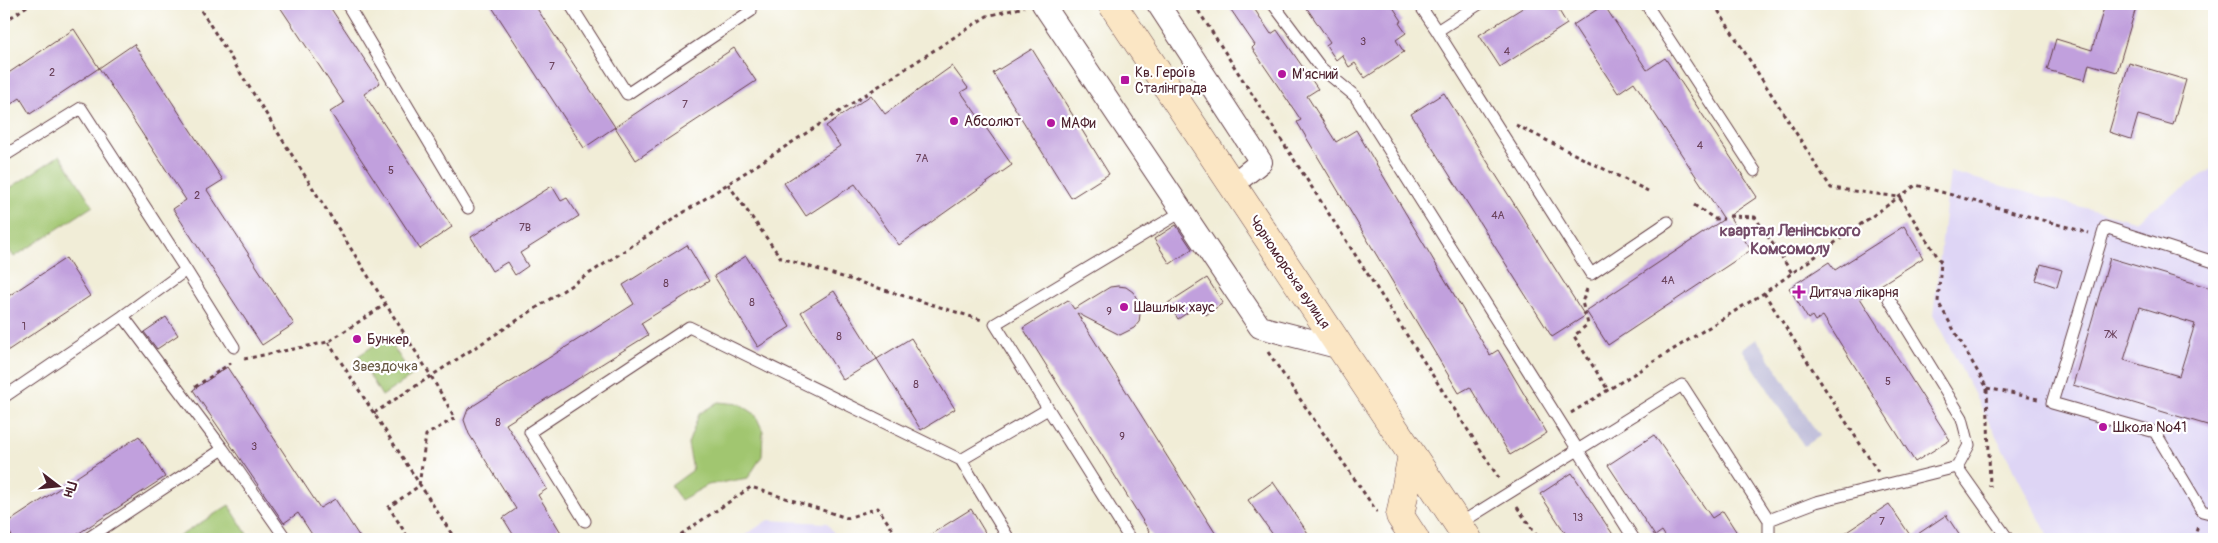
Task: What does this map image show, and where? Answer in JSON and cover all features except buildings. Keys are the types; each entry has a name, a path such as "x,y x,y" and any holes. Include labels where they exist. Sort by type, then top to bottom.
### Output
{"street":[{"name":"Чорноморська вулиця","path":"1112,4 1463,532"},
{"path":"1035,5 1183,211 1260,327 1341,348"},
{"path":"1165,7 1261,162 1232,185"},
{"path":"1412,455 1400,516 1415,539"}],"lane":[{"path":"347,4 468,208"},
{"path":"570,4 627,94 751,11 746,4"},
{"path":"1273,4 1321,68 1355,96 1634,539"},
{"path":"1419,4 1591,274 1668,222"},
{"path":"1437,31 1479,4"},
{"path":"1646,4 1755,171"},
{"path":"4,156 81,108 234,347"},
{"path":"1130,539 995,324 1183,211"},
{"path":"2214,262 2105,227 2052,403 2155,432 2202,511 2214,514"},
{"path":"4,397 123,316 186,270"},
{"path":"1768,520 1816,502 1958,467 1969,445 1962,418 1889,299"},
{"path":"123,316 223,449 286,539"},
{"path":"585,521 530,432 690,327 961,460 1009,539"},
{"path":"1463,532 1508,494 1682,385 1768,520 1769,539"},
{"path":"961,460 1048,409"},
{"path":"87,539 223,449"},
{"path":"1958,467 2008,539"}],"path":[{"path":"4,22 30,4"},
{"path":"197,4 431,376 455,418 426,435 419,486 390,507 409,539"},
{"path":"1194,4 1508,494 1539,539"},
{"path":"1714,4 1831,188 1899,197 1941,262 1938,302 1987,388 1991,515"},
{"path":"374,412 987,16 1035,5"},
{"path":"1488,111 1648,190"},
{"path":"728,184 781,258 995,324"},
{"path":"1560,419 1764,293 1916,185 2102,237"},
{"path":"1694,205 1716,219 1724,219"},
{"path":"1729,216 1755,217 1792,273"},
{"path":"1591,274 1582,302 1588,324 1574,336 1608,390"},
{"path":"1764,293 1887,486"},
{"path":"182,395 235,360 328,342 386,304"},
{"path":"328,342 419,486 455,539"},
{"path":"1987,388 2036,399"},
{"path":"674,539 751,487 847,518 878,508 899,539"},
{"path":"2194,539 2196,534"}],"shaded area":[{"name":"Школа №41","path":"2214,167 2214,539 2050,539 1933,315 1950,172 2134,221"},
{"path":"1757,339 1819,436 1804,446 1742,349"},
{"path":"768,520 827,523 838,539 739,539"}],"green space":[{"path":"60,155 93,206 14,257 4,242 4,192"},
{"name":"Звездочка","path":"387,337 412,376 382,396 358,356"},
{"path":"718,402 740,404 755,414 763,431 762,456 748,478 708,485 681,500 671,486 693,470 688,444 699,414"},
{"path":"229,505 250,539 175,539"}],"place":[{"name":"М'ясний","path":"1282,74"},
{"name":"Кв. Героїв Сталінграда","path":"1125,80"},
{"name":"Абсолют","path":"954,121"},
{"name":"МАФи","path":"1051,123"},
{"name":"Дитяча лікарня","path":"1799,292"},
{"name":"Шашлык хаус","path":"1124,307"},
{"name":"Бункер","path":"357,339"},
{"name":"Школа №41","path":"2103,427"}],"district":[{"name":"квартал Ленінського Комсомолу","path":"1790,239"}]}
